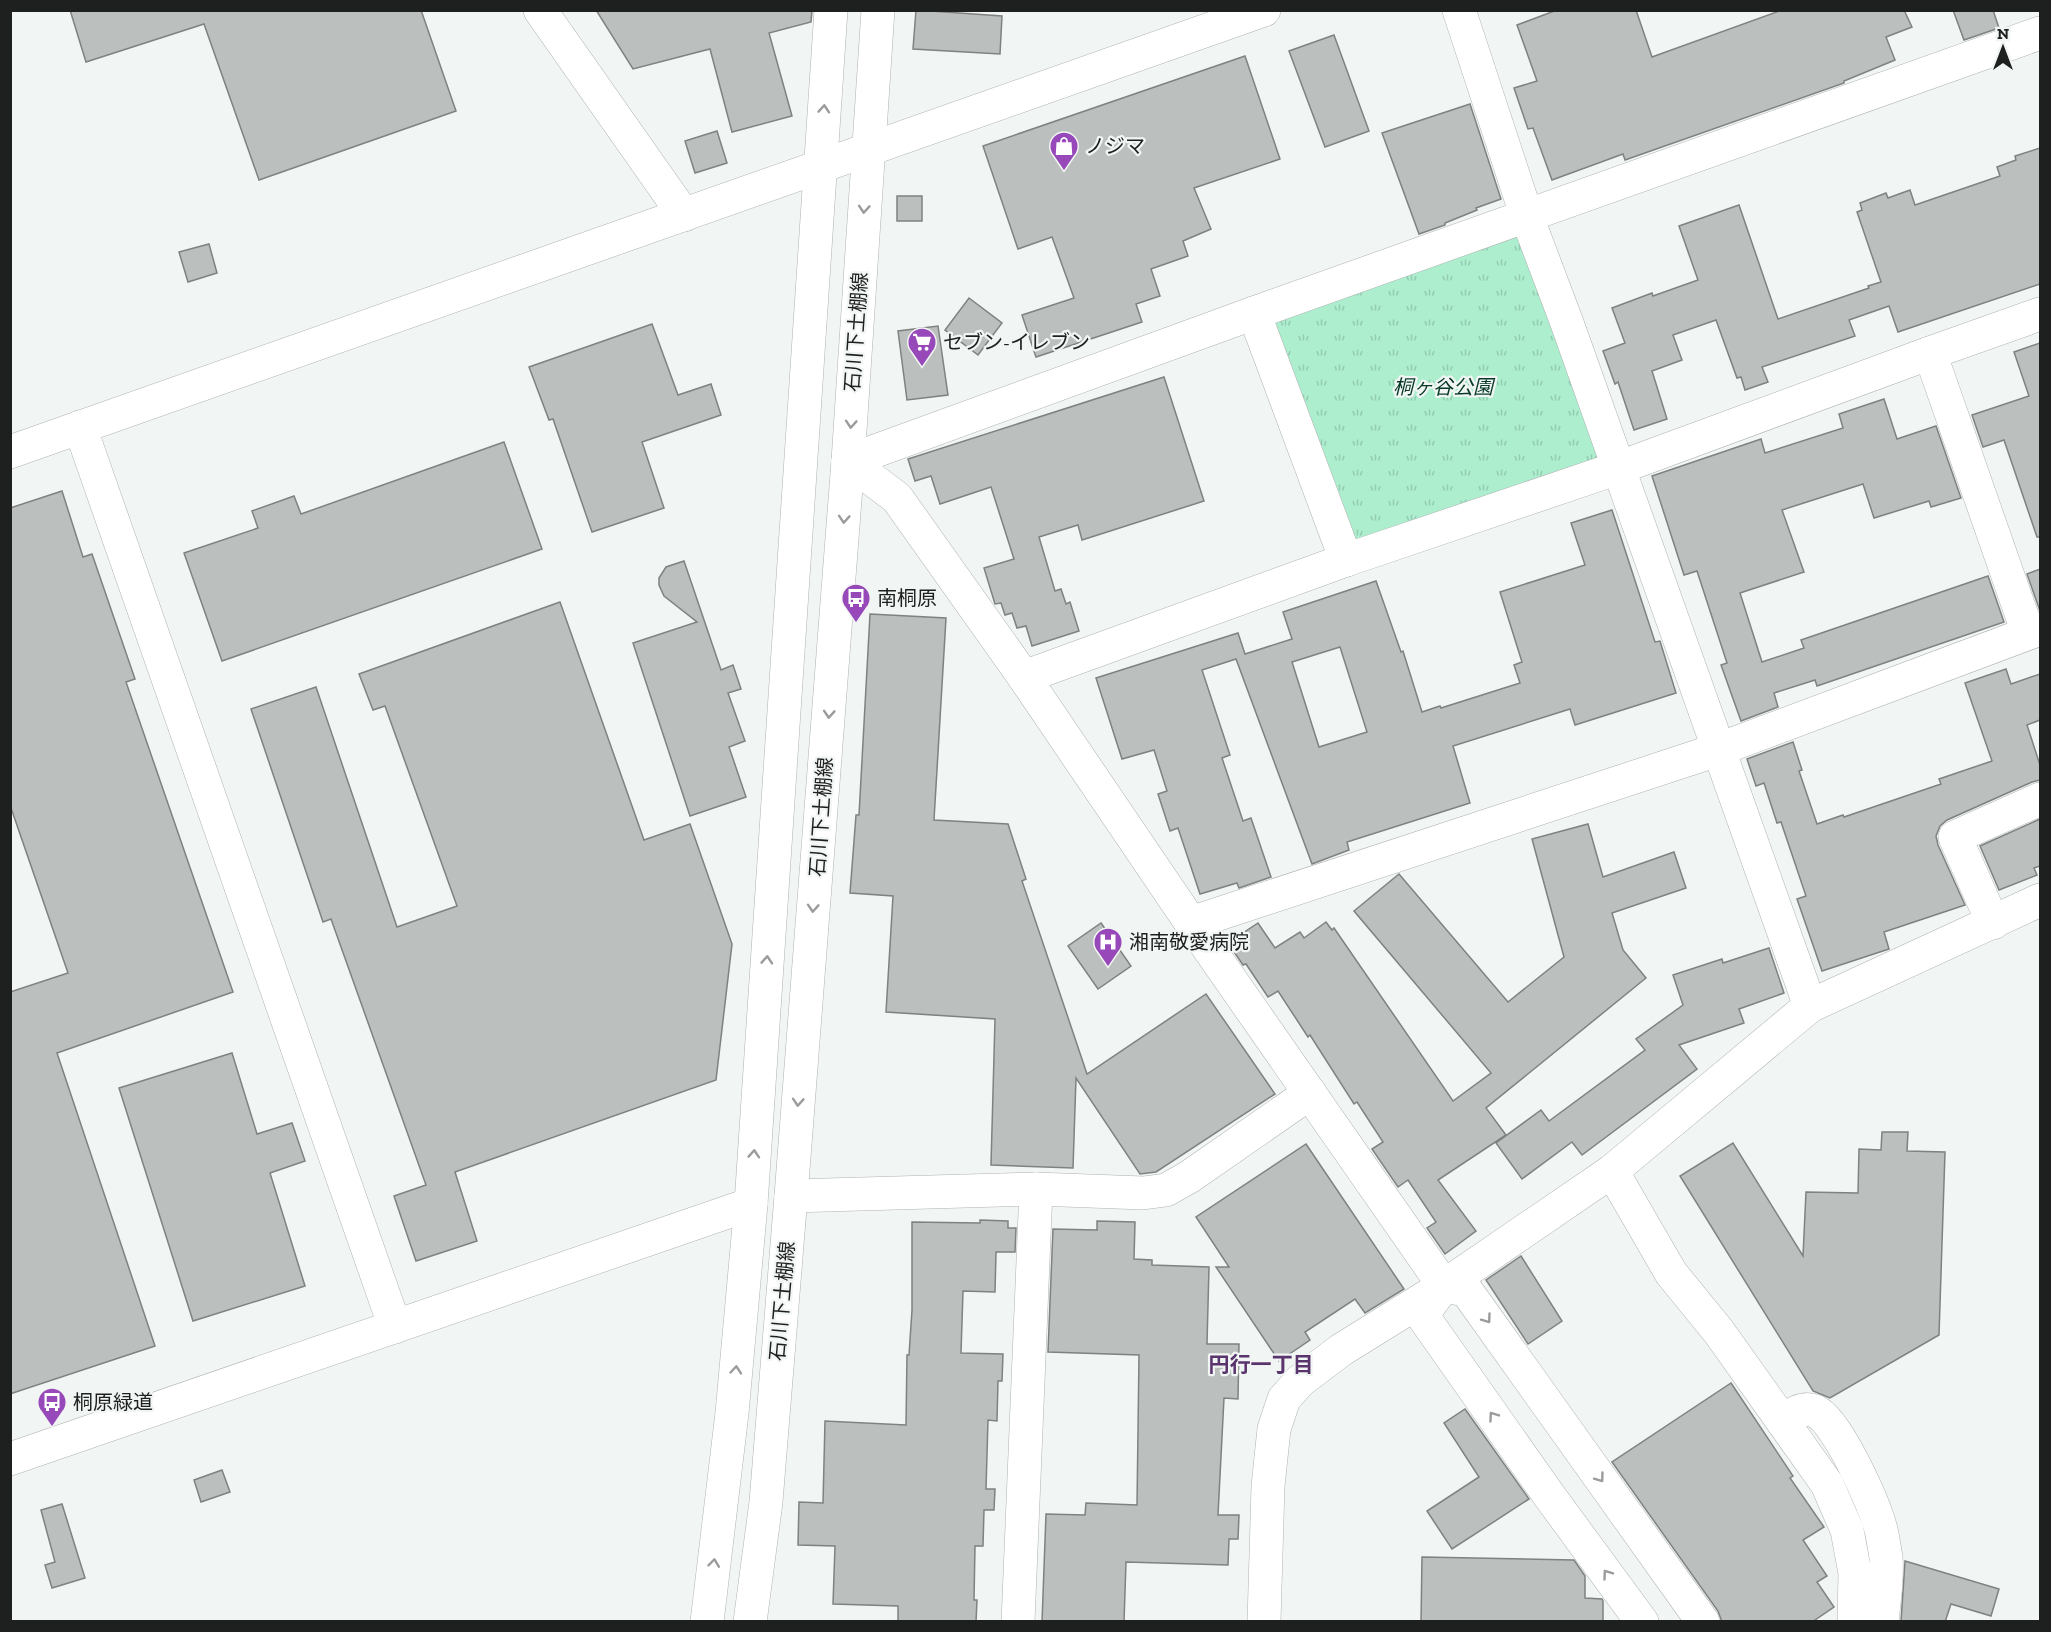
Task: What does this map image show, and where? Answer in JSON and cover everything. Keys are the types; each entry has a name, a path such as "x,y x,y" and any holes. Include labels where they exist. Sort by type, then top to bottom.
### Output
{"street":[{"path":"540,10 684,215"},
{"name":"石川下土棚線","path":"707,1622 732,1413 751,1204 831,10"},
{"name":"石川下土棚線","path":"750,1622 766,1502 791,1196 848,461 878,10"},
{"path":"10,452 1264,10"},
{"path":"1459,10 1527,217 1809,1006"},
{"path":"848,461 1254,313 2040,33"},
{"path":"1254,313 1346,560"},
{"path":"1024,677 1346,560 1618,468 1930,352 2040,314"},
{"path":"1191,923 1717,750 2034,631 1930,352"},
{"path":"80,427 395,1327"},
{"path":"848,461 897,498 1024,677 1191,923 1444,1286 1466,1290 1703,1622"},
{"path":"1993,923 1955,837 2040,799"},
{"path":"1264,1622 1268,1486 1274,1429 1284,1399 1300,1381 1341,1350 1444,1286 1612,1171 1809,1006 2040,900"},
{"path":"791,1196 1036,1189 1143,1193 1166,1190 1189,1177 1310,1093"},
{"path":"1612,1171 1671,1273 1719,1332 1827,1484 1847,1530 1855,1573 1854,1622"},
{"path":"1018,1622 1036,1189"},
{"path":"10,1459 751,1204"},
{"path":"1444,1286 1422,1315 1548,1494 1642,1622"},
{"path":"1783,1422 1792,1413 1815,1411 1827,1419 1856,1470 1880,1527 1886,1560 1882,1622"}],"green space":[{"name":"桐ヶ谷公園","path":"1527,217 1618,468 1346,560 1254,313"}],"building":[{"path":"70,10 421,10 456,111 259,180 204,24 86,62"},
{"path":"596,10 812,10 811,22 769,33 792,116 732,132 710,49 633,69"},
{"path":"916,10 1002,16 1000,54 913,49"},
{"path":"1557,10 1636,10 1652,57 1782,10 1904,10 1912,27 1886,37 1895,60 1844,81 1844,83 1625,160 1623,154 1552,180 1533,128 1528,129 1514,88 1537,81 1517,25"},
{"path":"1953,10 1993,10 1999,28 1964,40"},
{"path":"1334,35 1369,131 1325,147 1289,51"},
{"path":"1245,56 1280,159 1194,188 1211,229 1183,241 1188,256 1151,269 1160,296 1136,304 1142,322 1036,357 1022,315 1074,298 1052,237 1018,249 983,146"},
{"path":"1470,104 1501,199 1476,208 1477,210 1445,223 1445,225 1419,234 1382,133"},
{"path":"717,131 727,163 695,173 685,141"},
{"path":"2040,148 2040,284 1898,332 1889,306 1849,320 1855,336 1762,367 1768,382 1745,390 1741,377 1737,378 1716,320 1673,335 1682,360 1652,371 1667,419 1634,430 1618,382 1615,384 1603,351 1625,343 1612,308 1652,293 1653,296 1698,280 1679,226 1739,205 1778,319 1881,282 1857,212 1862,210 1860,203 1886,193 1888,198 1910,190 1915,205 2000,176 1997,167 2016,160 2015,156"},
{"path":"897,196 922,196 922,221 897,221"},
{"path":"209,244 217,273 188,282 179,252"},
{"path":"969,298 1002,323 978,355 945,330"},
{"path":"652,324 678,395 711,384 721,415 642,442 664,508 592,532 553,419 549,420 529,367"},
{"path":"938,326 948,395 907,400 898,331"},
{"path":"2040,343 2040,537 2037,537 2004,440 1983,447 1972,415 2029,396 2014,352"},
{"path":"1164,377 1204,501 1082,540 1078,525 1039,537 1055,591 1061,589 1066,604 1070,602 1079,631 1032,646 1026,626 1017,628 1012,613 1005,615 1001,603 995,604 984,568 1014,559 991,487 940,504 931,476 915,481 908,459"},
{"path":"1884,399 1897,439 1936,426 1961,498 1931,507 1929,501 1874,518 1863,484 1782,510 1804,572 1740,593 1762,662 1804,648 1801,640 1988,576 2004,622 1817,686 1815,680 1774,693 1778,707 1741,721 1721,665 1727,663 1697,571 1684,575 1652,476 1761,439 1765,453 1843,428 1839,414"},
{"path":"504,442 542,549 222,661 184,553 258,528 252,511 294,496 301,514"},
{"path":"62,491 83,557 92,554 135,679 126,682 233,992 57,1053 155,1346 10,1394 10,992 68,973 10,805 10,508"},
{"path":"1612,510 1655,642 1660,641 1676,693 1575,725 1570,709 1453,746 1470,803 1347,842 1349,850 1312,864 1236,659 1202,670 1230,755 1222,758 1243,821 1251,818 1271,877 1239,888 1237,883 1200,894 1178,828 1170,831 1158,794 1167,791 1154,750 1122,759 1096,678 1238,633 1245,654 1292,639 1283,612 1376,581 1401,652 1403,651 1422,712 1520,683 1514,665 1522,662 1500,592 1585,565 1571,523","holes":["1340,647 1367,732 1319,747 1292,662"]},
{"path":"684,561 721,670 733,665 741,689 728,693 745,741 729,747 746,797 690,816 633,643 697,622 664,596 659,585 659,578 666,567"},
{"path":"2040,569 2040,611 2027,574"},
{"path":"560,602 644,840 690,824 732,944 716,1080 455,1172 477,1241 416,1261 394,1196 426,1185 331,919 323,922 251,709 316,687 397,927 457,906 385,706 373,710 359,674"},
{"path":"870,614 946,618 934,820 1008,824 1026,879 1022,881 1087,1074 1206,994 1275,1094 1156,1172 1140,1174 1076,1078 1073,1168 991,1165 995,1019 886,1012 893,896 850,893 856,815 859,815"},
{"path":"2006,669 2011,684 2040,674 2040,720 2027,725 2040,765 2040,780 1947,820 1940,826 1936,836 1938,845 1965,905 1884,932 1889,949 1822,971 1797,899 1806,896 1781,822 1777,823 1764,783 1756,786 1747,759 1793,742 1802,770 1799,771 1817,824 1941,784 1939,779 1992,761 1965,683"},
{"path":"2040,819 2040,866 2034,868 2037,875 1999,890 1980,846"},
{"path":"1588,824 1603,877 1674,852 1686,888 1612,913 1623,950 1646,978 1486,1108 1506,1135 1438,1180 1476,1231 1445,1254 1427,1228 1436,1222 1408,1180 1398,1187 1372,1149 1383,1142 1357,1102 1354,1104 1310,1035 1308,1037 1278,991 1268,997 1246,964 1243,965 1228,943 1258,923 1275,948 1300,932 1304,938 1326,922 1332,930 1334,928 1453,1101 1491,1073 1354,911 1399,874 1508,1002 1564,957 1532,839"},
{"path":"1101,923 1131,966 1098,989 1068,946"},
{"path":"1769,948 1784,993 1739,1009 1744,1023 1679,1045 1697,1069 1582,1155 1572,1142 1522,1179 1496,1143 1541,1110 1549,1121 1645,1050 1636,1039 1683,1005 1673,975 1722,959 1723,963"},
{"path":"232,1053 257,1134 292,1123 305,1161 270,1173 305,1286 193,1321 119,1088"},
{"path":"1882,1132 1908,1132 1907,1151 1945,1152 1939,1335 1830,1398 1813,1391 1680,1176 1733,1143 1803,1256 1806,1192 1858,1193 1859,1149 1881,1150"},
{"path":"1306,1144 1404,1289 1365,1313 1355,1299 1305,1332 1310,1340 1279,1361 1216,1267 1229,1267 1196,1217"},
{"path":"980,1220 1008,1221 1008,1228 1016,1228 1015,1252 996,1252 995,1292 963,1291 961,1353 1003,1354 1002,1381 998,1381 997,1421 988,1420 986,1489 995,1489 994,1510 984,1510 983,1546 975,1546 976,1622 898,1622 898,1606 833,1604 835,1546 798,1545 799,1502 823,1503 825,1421 906,1425 907,1355 909,1355 912,1310 912,1222 980,1223"},
{"path":"1097,1221 1135,1222 1134,1259 1152,1260 1152,1265 1209,1267 1207,1344 1239,1344 1238,1399 1224,1398 1218,1515 1239,1515 1238,1539 1229,1539 1228,1565 1126,1562 1124,1622 1042,1622 1046,1514 1085,1515 1086,1503 1137,1505 1139,1355 1048,1352 1053,1229 1097,1230"},
{"path":"1521,1256 1562,1321 1528,1344 1486,1280"},
{"path":"1731,1383 1793,1476 1790,1478 1824,1527 1803,1540 1827,1576 1817,1582 1834,1607 1812,1622 1722,1622 1718,1611 1612,1462"},
{"path":"1465,1409 1529,1499 1452,1549 1427,1511 1479,1477 1444,1423"},
{"path":"222,1470 230,1492 201,1502 194,1480"},
{"path":"62,1504 85,1578 52,1588 45,1565 55,1562 41,1510"},
{"path":"1422,1557 1574,1560 1585,1576 1585,1598 1602,1599 1603,1601 1603,1622 1421,1622"},
{"path":"1905,1561 1999,1589 1991,1616 1951,1604 1945,1622 1901,1622"}],"place":[{"name":"ノジマ","path":"1064,172"},
{"name":"セブン-イレブン","path":"922,368"},
{"name":"南桐原","path":"856,624"},
{"name":"湘南敬愛病院","path":"1108,968"},
{"name":"桐原緑道","path":"52,1428"}],"district":[{"name":"円行一丁目","path":"1261,1365"}]}
